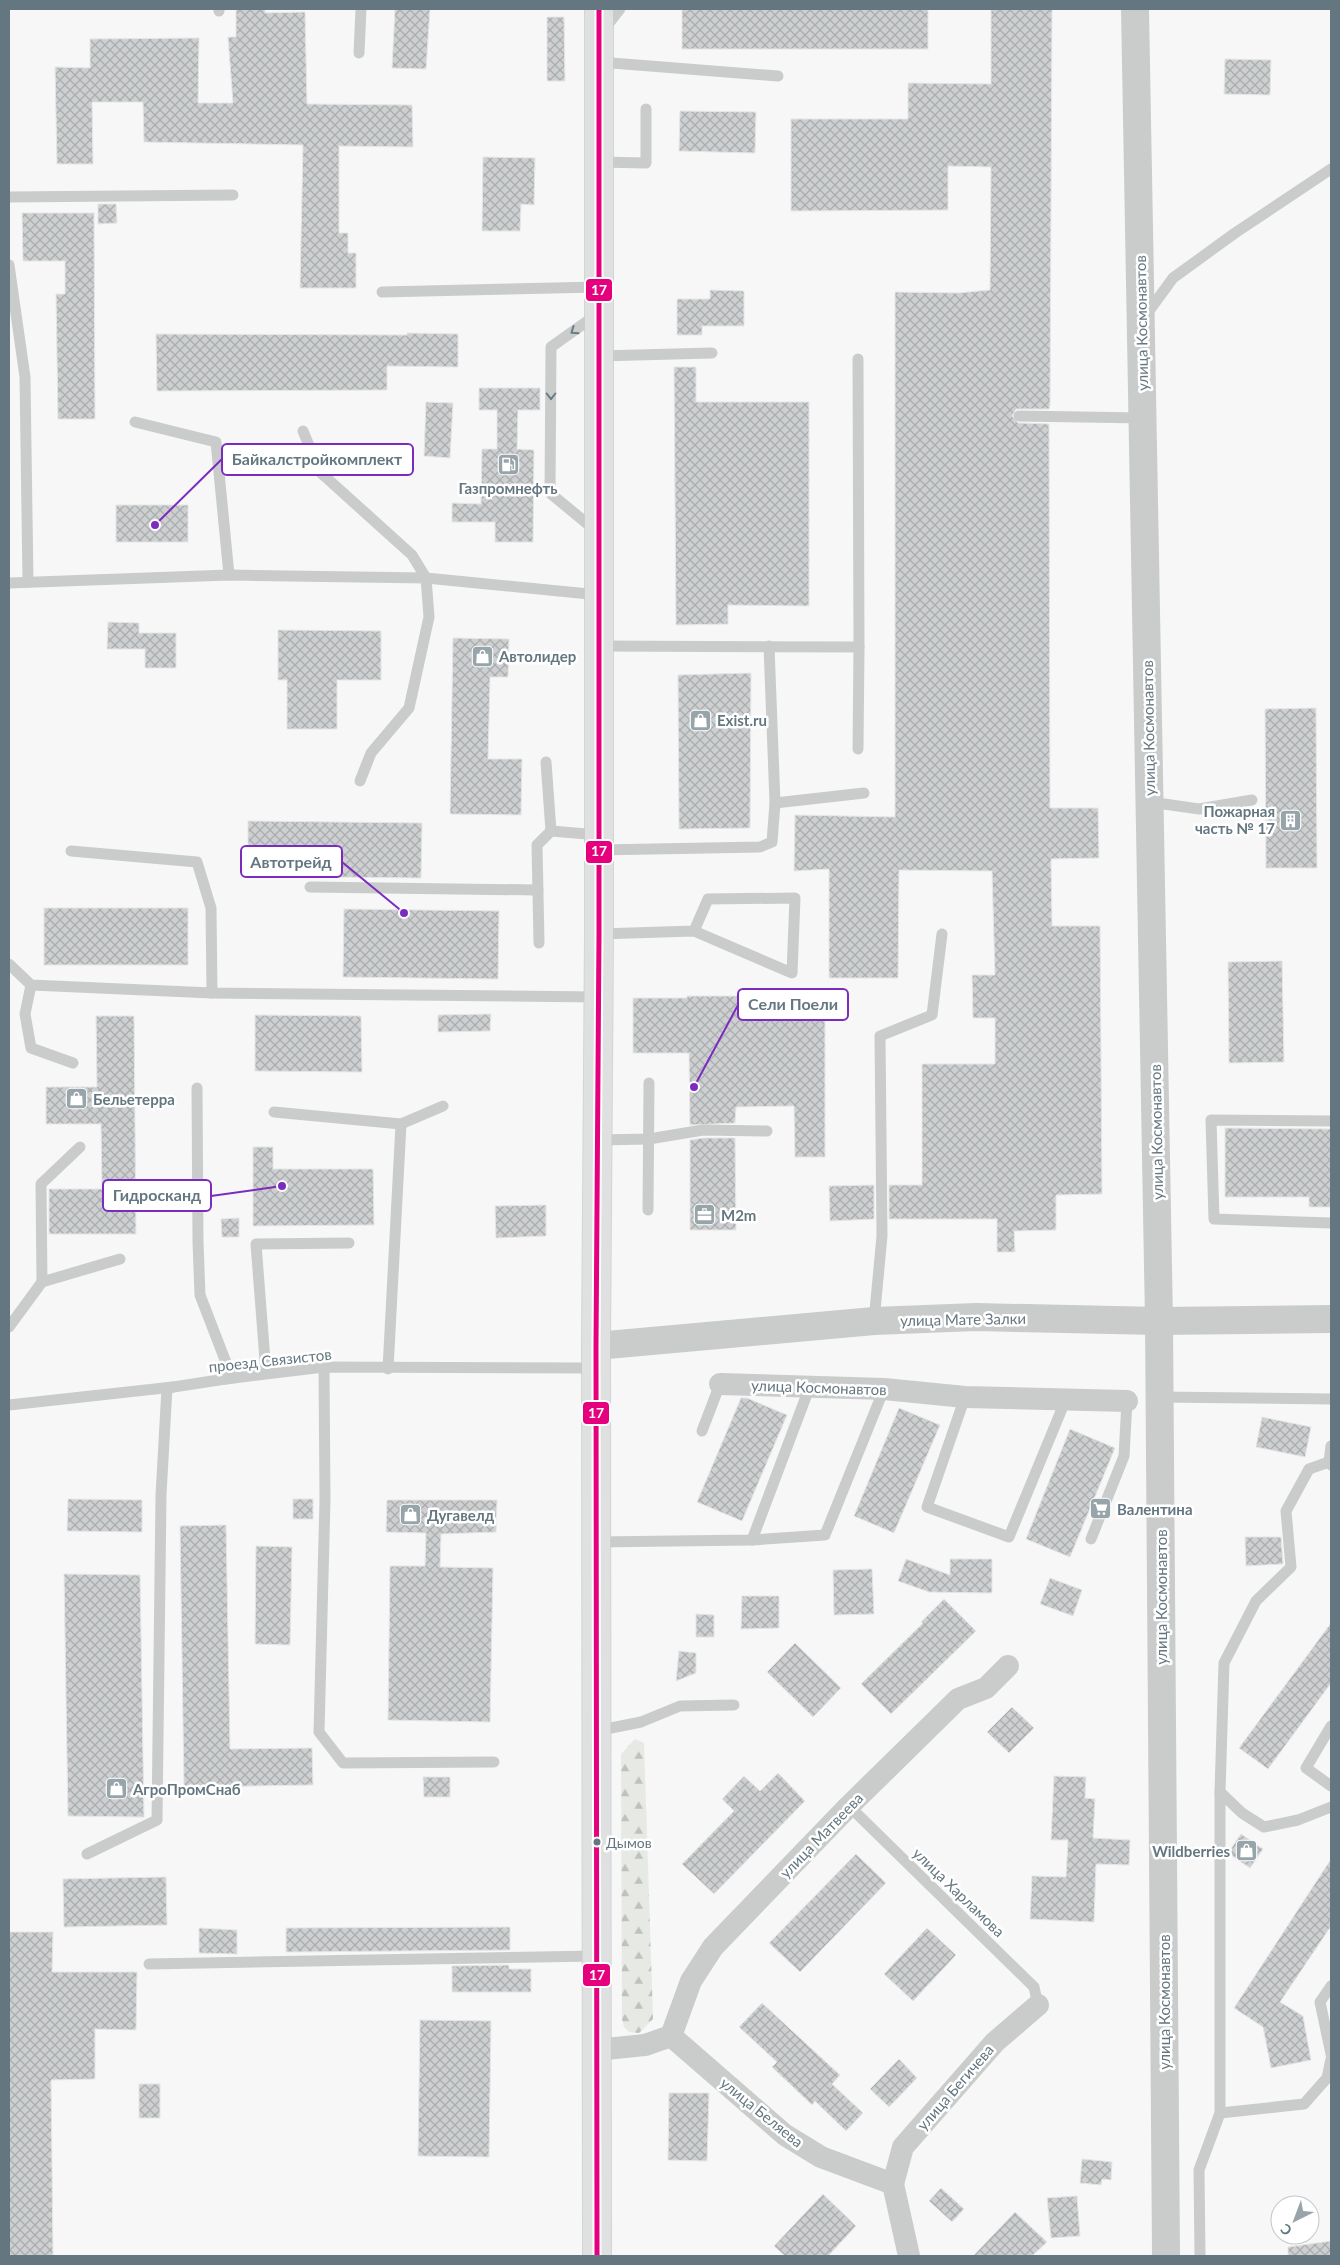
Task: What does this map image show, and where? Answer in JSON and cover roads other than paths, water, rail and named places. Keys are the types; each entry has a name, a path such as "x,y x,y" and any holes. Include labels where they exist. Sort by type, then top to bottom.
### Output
{"main road":[{"path":"597,2256 596,1357 600,934 599,9"}],"street":[{"name":"улица Космонавтов","path":"1135,9 1159,1321 1166,2256"},
{"name":"улица Мате Залки","path":"596,1357 874,1321 976,1317 1159,1321 1331,1319"},
{"name":"улица Космонавтов","path":"720,1384 884,1389 965,1396 1127,1401"},
{"name":"улица Матвеева","path":"671,2036 692,1981 713,1947 849,1806 958,1699 986,1688 1008,1666"},
{"name":"улица Бегичева","path":"893,2184 903,2147 995,2042 1038,2005"},
{"path":"596,2050 644,2046 671,2036"},
{"name":"улица Беляева","path":"671,2036 785,2135 821,2157 893,2184"},
{"path":"893,2184 909,2256"}],"lane":[{"path":"359,53 361,9"},
{"path":"620,9 599,49 778,76"},
{"path":"598,162 646,163 646,109"},
{"path":"1141,322 1173,278 1235,233 1331,169"},
{"path":"9,197 233,195"},
{"path":"9,265 25,377 28,582"},
{"path":"382,292 598,287"},
{"path":"598,314 551,347 550,493 600,534"},
{"path":"599,356 712,352"},
{"path":"858,359 858,749"},
{"path":"1019,416 1143,418"},
{"path":"135,422 216,442 229,575"},
{"path":"303,431 320,472 412,555 426,578 429,617 408,708 371,753 360,781"},
{"path":"9,583 229,575 426,578 599,595"},
{"path":"599,646 859,647"},
{"path":"551,831 599,843 760,847 772,842 774,803 769,646"},
{"path":"546,762 551,831"},
{"path":"774,803 864,793"},
{"path":"1150,802 1199,809 1252,800"},
{"path":"539,943 536,845 551,831"},
{"path":"71,851 197,862 211,908 212,993"},
{"path":"310,887 538,890"},
{"path":"600,934 694,931 792,973 795,898 708,899 694,931"},
{"path":"874,1321 882,1236 880,1036 932,1015 942,934"},
{"path":"9,964 30,985 212,993 599,998"},
{"path":"30,985 25,1014 31,1048 73,1062"},
{"path":"648,1210 649,1083"},
{"path":"198,1088 200,1295 232,1378"},
{"path":"274,1112 401,1124 443,1106"},
{"path":"1331,1121 1211,1120 1214,1219 1331,1222"},
{"path":"388,1369 401,1124"},
{"path":"598,1140 649,1139 703,1130 767,1131"},
{"path":"9,1327 42,1282 41,1184 80,1147"},
{"path":"266,1373 256,1244 349,1243"},
{"path":"42,1282 120,1259"},
{"name":"проезд Связистов","path":"167,1388 266,1373 324,1368 388,1369 596,1357"},
{"path":"324,1368 325,1500 319,1732 343,1763 494,1762"},
{"path":"702,1431 720,1384"},
{"path":"752,1540 810,1386"},
{"path":"9,1406 167,1388 161,1495 157,1820 87,1854"},
{"path":"596,1542 752,1540 825,1535 884,1389"},
{"path":"965,1396 927,1507 1009,1537 1066,1399"},
{"path":"1160,1397 1331,1398"},
{"path":"1090,1539 1124,1456 1127,1401"},
{"path":"1200,2256 1199,2170 1220,2113 1220,1792 1224,1663 1256,1601 1291,1567 1286,1511 1309,1470 1330,1464 1331,1446"},
{"path":"596,1731 641,1722 680,1706 734,1704"},
{"path":"1331,1726 1306,1768 1331,1786"},
{"path":"1220,1792 1242,1813 1264,1828 1298,1820 1331,1807"},
{"name":"улица Харламова","path":"849,1806 1034,1987 1038,2005"},
{"path":"150,1964 596,1956"},
{"path":"1331,1986 1320,2002 1331,2054"},
{"path":"1220,2113 1304,2104 1327,2078 1331,2059"}],"place":[{"name":"Газпромнефть","path":"508,465"},
{"name":"Байкалстройкомплект","path":"155,525"},
{"name":"Автолидер","path":"483,656"},
{"name":"Exist.ru","path":"701,720"},
{"name":"Пожарная часть № 17","path":"1291,820"},
{"name":"Автотрейд","path":"404,913"},
{"name":"Сели Поели","path":"694,1087"},
{"name":"Бельетерра","path":"77,1099"},
{"name":"Гидросканд","path":"282,1186"},
{"name":"М2m","path":"705,1215"},
{"name":"Валентина","path":"1101,1509"},
{"name":"Дугавелд","path":"411,1515"},
{"name":"АгроПромСнаб","path":"117,1789"},
{"name":"Дымов","path":"597,1842"},
{"name":"Wildberries","path":"1246,1851"}]}
